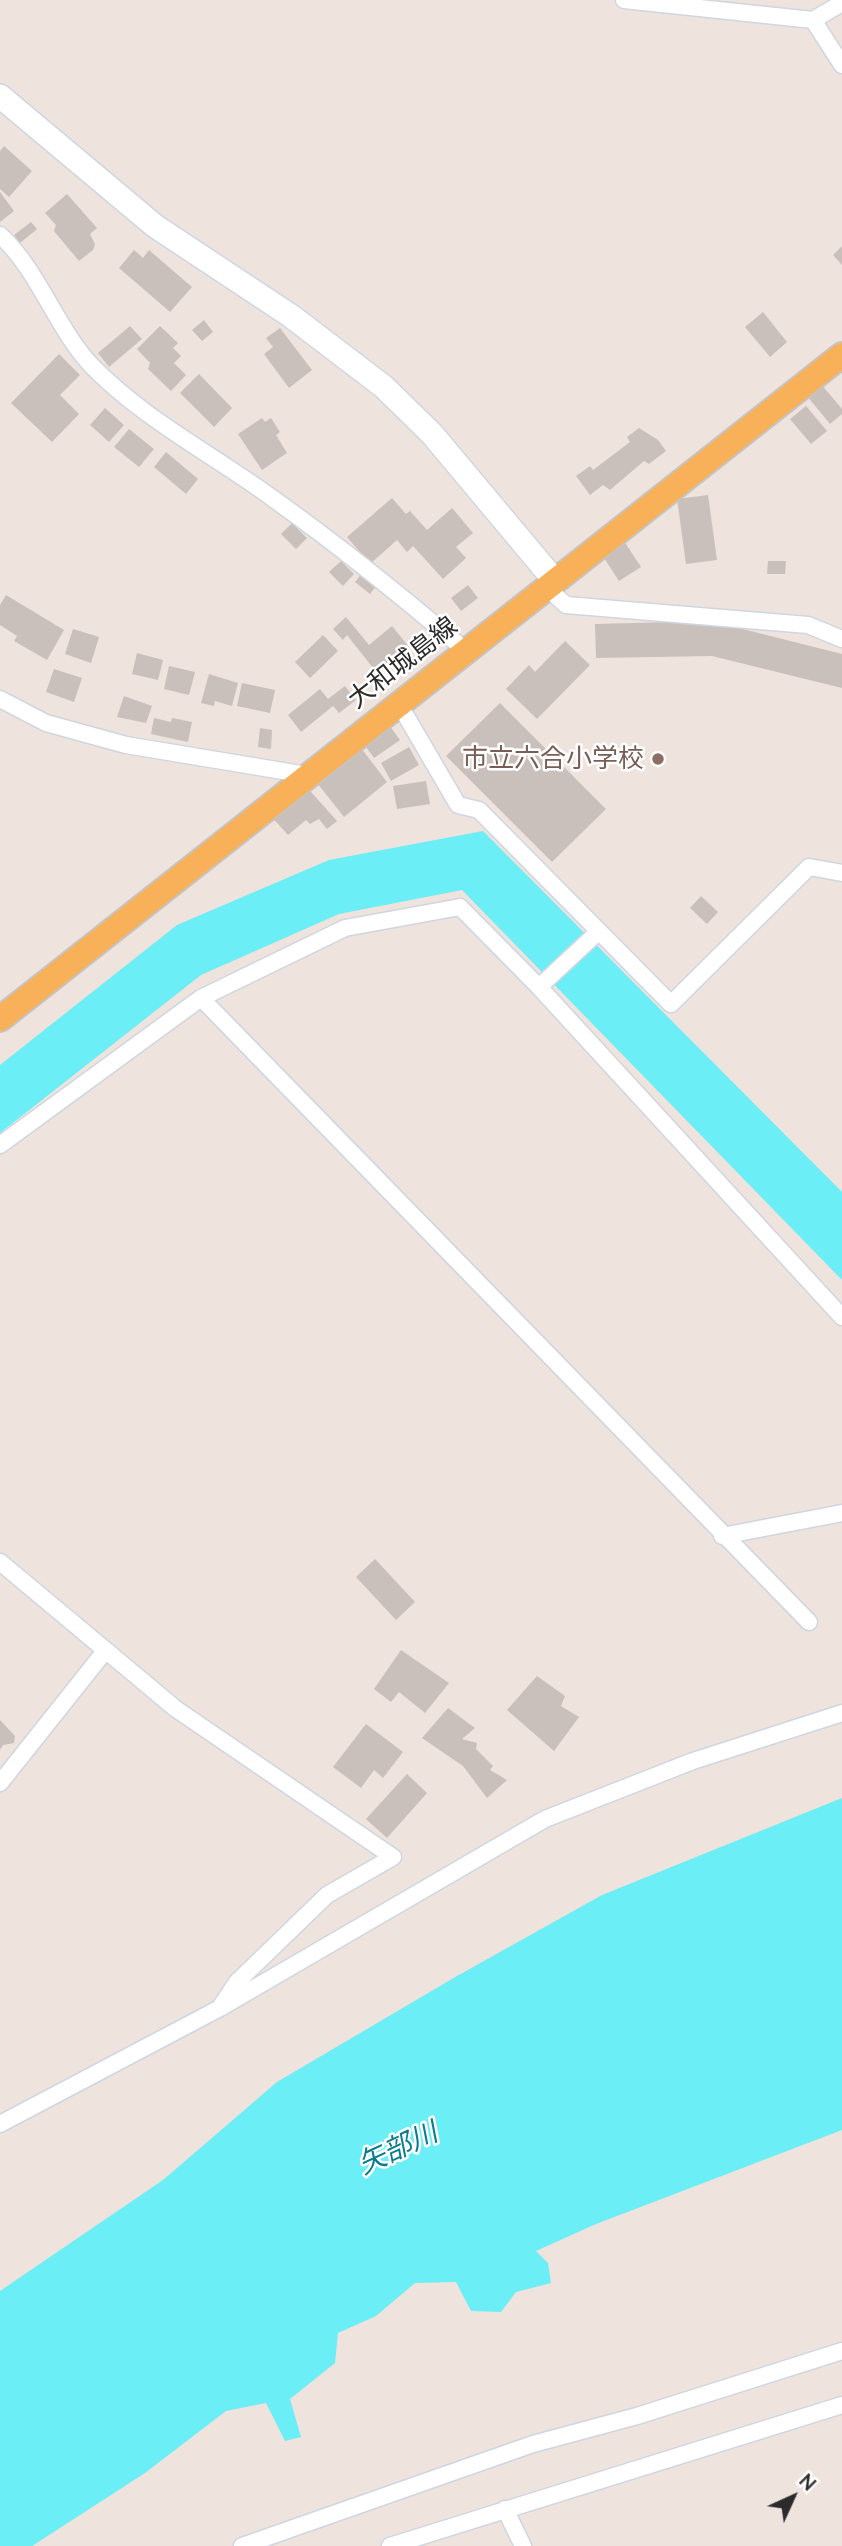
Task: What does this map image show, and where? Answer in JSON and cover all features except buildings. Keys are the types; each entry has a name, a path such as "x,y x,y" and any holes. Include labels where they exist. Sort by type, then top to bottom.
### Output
{"main road":[{"name":"大和城島線","path":"0,1019 842,355"}],"street":[{"path":"624,0 773,8 813,20 842,65"},
{"path":"813,20 842,3"},
{"path":"0,96 155,226 291,316 384,387 432,434 566,605 808,625 842,639"},
{"path":"0,235 30,271 63,329 92,365 172,433 275,499 466,651"},
{"path":"0,699 46,723 126,745 307,775"},
{"path":"399,704 458,805 479,810 670,1004 809,867 842,873"},
{"path":"0,1145 201,998 345,929 460,907 539,987 842,1317"},
{"path":"539,987 598,932"},
{"path":"201,998 722,1536 809,1622"},
{"path":"722,1536 842,1513"},
{"path":"0,1562 176,1709 393,1857 327,1895 237,1982 220,2008"},
{"path":"0,1783 105,1651"},
{"path":"0,2124 220,2008 545,1819 693,1761 842,1713"},
{"path":"242,2546 533,2444 637,2416 842,2351"},
{"path":"390,2546 842,2406"},
{"path":"505,2509 523,2546"}],"water":[{"path":"483,831 842,1192 842,1280 462,890 339,914 201,975 0,1133 0,1065 177,925 329,860"},
{"name":"矢部川","path":"842,1798 842,2130 596,2224 536,2251 548,2263 551,2283 516,2292 501,2312 471,2311 456,2282 415,2283 376,2316 338,2333 335,2363 290,2399 301,2437 285,2441 266,2403 226,2411 145,2473 32,2546 0,2546 0,2291 163,2180 277,2082 457,1976 602,1895"}],"place":[{"name":"市立六合小学校","path":"658,759"}]}
